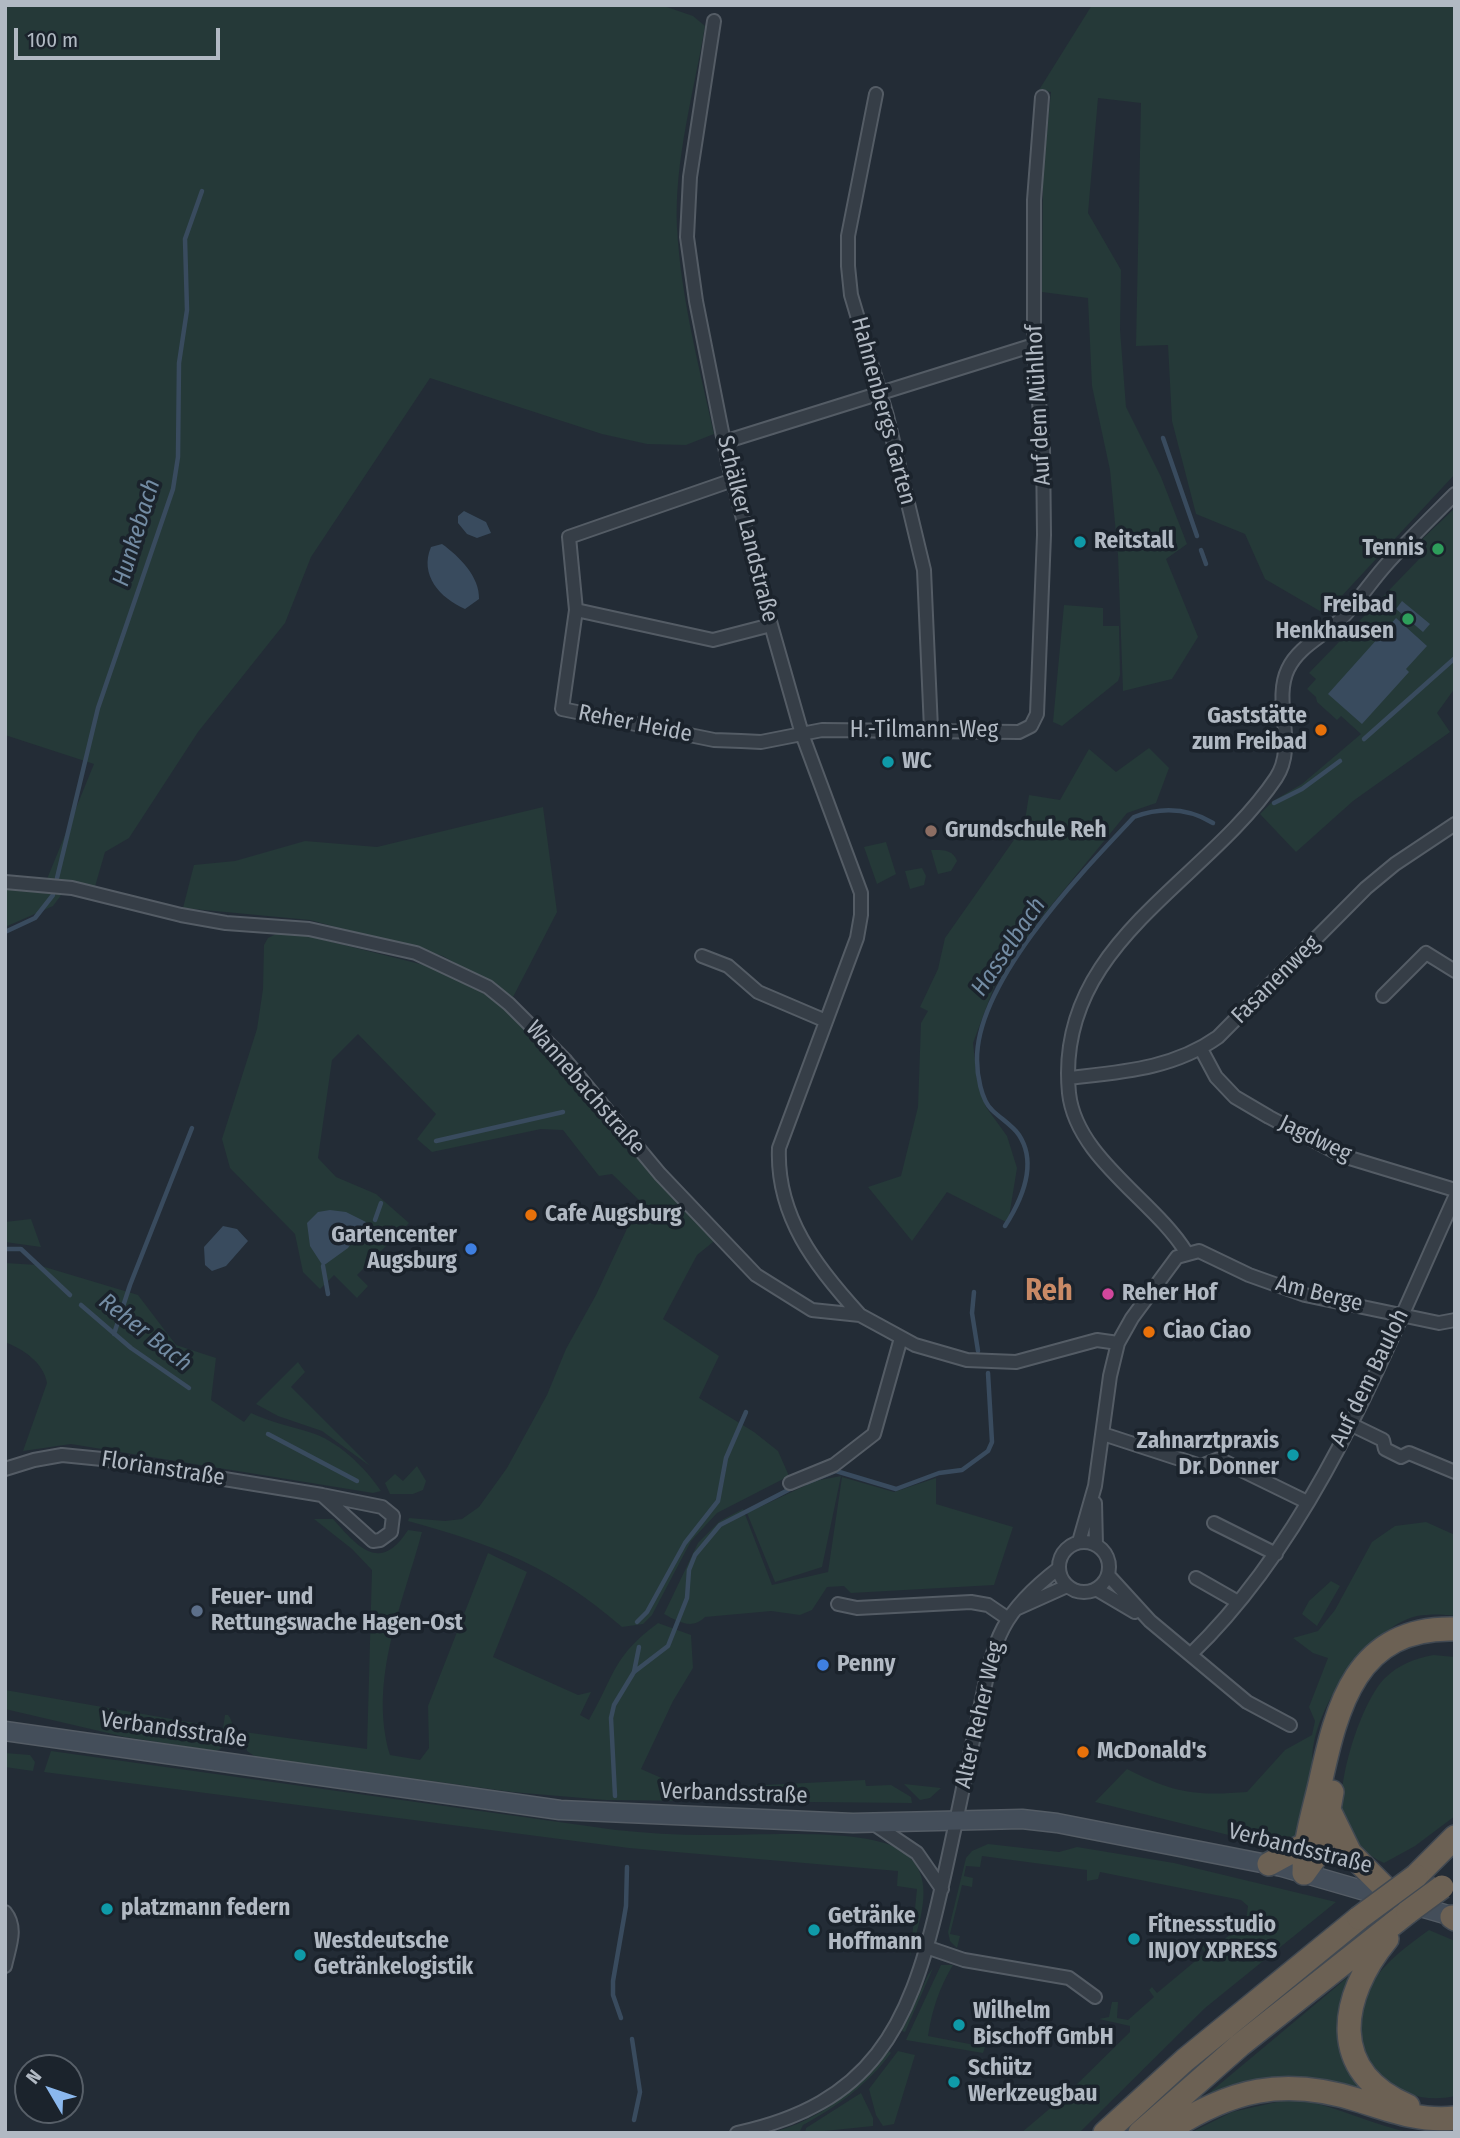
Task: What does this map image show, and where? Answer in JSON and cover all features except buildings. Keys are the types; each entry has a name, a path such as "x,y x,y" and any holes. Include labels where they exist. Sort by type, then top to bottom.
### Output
{"highway":[{"path":"1304,1873 1304,1845 1339,1709 1356,1675 1363,1664 1390,1644 1429,1630 1455,1629"},
{"path":"1304,1873 1322,1848 1335,1774 1347,1732 1370,1679 1384,1664 1403,1652 1424,1645 1455,1646"},
{"path":"1330,1812 1350,1853 1401,1905"},
{"path":"1416,1876 1455,1837"},
{"path":"1269,1864 1304,1845"},
{"path":"1105,2133 1185,2060 1359,1918 1455,1847"},
{"path":"1448,1883 1401,1905 1391,1930 1373,1956 1352,1997 1348,2023 1351,2046 1359,2067 1373,2085 1389,2097 1424,2109 1455,2106"},
{"path":"1140,2133 1240,2045 1391,1930"},
{"path":"1164,2133 1196,2111 1235,2095 1284,2086 1322,2090 1404,2115 1441,2120 1455,2118"}],"main road":[{"name":"Verbandsstraße","path":"5,1731 560,1810 874,1824 1022,1819 1057,1823 1269,1864 1401,1905 1454,1918"}],"street":[{"name":"Schälker Landstraße","path":"715,21 690,177 687,237 733,480 802,734 849,856 861,901 857,937 779,1148 778,1171 792,1223 803,1243 820,1272 860,1315"},
{"name":"Hahnenbergs Garten","path":"876,94 848,236 848,266 851,295 881,394 924,570 931,729"},
{"name":"Auf dem Mühlhof","path":"1037,714 1044,523 1043,447 1034,345 1034,200 1042,97"},
{"path":"724,442 1034,345"},
{"name":"Reher Heide","path":"733,480 569,537 576,610 562,709 714,740 761,742 802,734"},
{"path":"1186,1252 1167,1225 1100,1157 1075,1117 1069,1078 1075,1015 1110,955 1134,926 1235,826 1278,775 1285,744 1285,681 1289,666 1303,650 1341,619 1383,568 1455,494"},
{"path":"576,610 713,640 771,625"},
{"name":"H.-Tilmann-Weg","path":"802,734 822,730 931,729 1019,732 1031,726 1037,714"},
{"name":"Fasanenweg","path":"1069,1078 1153,1068 1200,1049 1218,1037 1367,888 1395,864 1455,824"},
{"name":"Wannebachstraße","path":"5,882 72,888 181,915 226,923 309,929 416,953 488,987 566,1061 660,1174 757,1275 812,1310 860,1315 901,1338 937,1353 982,1361 1016,1362 1097,1340 1118,1343"},
{"path":"1383,996 1426,953 1455,971"},
{"path":"702,956 728,966 758,992 827,1021"},
{"name":"Jagdweg","path":"1200,1049 1216,1077 1226,1087 1269,1117 1343,1156 1455,1190"},
{"name":"Auf dem Bauloh","path":"1191,1654 1238,1602 1276,1554 1307,1502 1350,1424 1455,1197"},
{"name":"Am Berge","path":"1186,1252 1199,1251 1249,1275 1305,1295 1439,1323 1455,1320"},
{"name":"Alter Reher Weg","path":"737,2133 778,2124 810,2110 844,2088 868,2065 902,2017 929,1948 958,1823 964,1776 990,1660 1009,1615 1022,1598 1059,1568 1064,1552 1079,1542 1095,1486 1110,1377 1118,1343 1166,1270 1177,1257 1186,1252"},
{"path":"790,1483 834,1465 874,1434 901,1338"},
{"path":"1350,1424 1383,1440 1385,1449 1401,1457 1409,1453 1455,1472"},
{"path":"1103,1434 1201,1466 1219,1460 1307,1502"},
{"name":"Florianstraße","path":"5,1469 62,1455 102,1459 322,1495 389,1511 394,1521 391,1532 380,1541 373,1541 322,1495"},
{"name":"Alter Reher Weg","path":"1095,1486 1096,1545 1108,1558 1108,1575 1150,1621"},
{"path":"1214,1522 1276,1554"},
{"path":"1079,1542 1096,1545"},
{"path":"1059,1568 1067,1586"},
{"path":"1096,1589 1108,1575"},
{"path":"1196,1578 1238,1602"},
{"name":"Alter Reher Weg","path":"1009,1615 1067,1586 1086,1592 1096,1589 1150,1621 1247,1702 1290,1726"},
{"path":"838,1604 857,1608 971,1602 988,1605 1009,1615"},
{"path":"874,1824 917,1853 942,1889"},
{"path":"5,1912 12,1922 13,1932 5,1966"},
{"path":"929,1948 964,1960 1069,1978 1095,1997"}],"green space":[{"path":"5,5 661,5 693,16 705,26 682,152 677,228 687,306 714,434 686,445 647,444 602,434 430,378 311,557 285,623 198,732 129,838 105,852 94,890 47,879 94,764 5,735"},
{"path":"1092,5 1455,5 1455,474 1325,614 1265,579 1245,534 1196,514 1172,421 1168,345 1136,346 1141,103 1098,98 1088,213 1121,270 1120,330 1126,407 1161,477 1187,544 1166,559 1198,637 1172,679 1123,691 1118,555 1110,470 1092,386 1088,298 1042,292 1043,173 1051,92 1039,90"},
{"path":"1455,508 1455,688 1437,713 1450,732 1353,801 1296,852 1260,814 1273,801 1302,784 1361,734 1341,716 1337,720 1317,702 1316,697 1307,689 1316,679 1309,673 1424,554 1416,545"},
{"path":"1064,605 1103,608 1103,626 1119,626 1120,675 1118,681 1062,726 1053,722"},
{"path":"1149,748 1169,768 1156,803 1127,813 1036,924 994,987 973,1043 977,1080 986,1107 1007,1136 1017,1168 1008,1223 947,1192 912,1241 868,1187 901,1176 918,1107 921,1023 928,1011 920,1007 938,969 945,938 1016,837 1025,820 1029,795 1060,800 1089,749 1116,772"},
{"path":"543,807 557,912 513,997 443,956 310,920 183,908 194,865 235,861 305,841 377,847"},
{"path":"886,842 896,874 877,884 864,847"},
{"path":"931,850 953,854 957,861 951,871 938,874"},
{"path":"922,868 926,876 924,885 910,889 905,871"},
{"path":"5,887 65,890 53,906 5,927"},
{"path":"284,930 440,969 507,1007 564,1063 718,1238 697,1255 663,1319 719,1356 699,1398 754,1432 778,1451 789,1476 717,1513 691,1541 652,1615 643,1624 622,1627 572,1588 522,1560 468,1539 408,1521 409,1518 445,1521 462,1519 479,1507 507,1468 547,1395 566,1349 596,1295 640,1201 612,1174 599,1176 563,1130 541,1129 432,1152 417,1139 436,1114 358,1034 332,1060 318,1158 336,1177 376,1194 409,1223 357,1275 368,1286 357,1298 334,1275 320,1289 303,1272 295,1234 230,1168 222,1139 257,1029 263,989 264,945 268,938"},
{"path":"31,1219 41,1247 5,1242 5,1222"},
{"path":"5,1263 38,1265 138,1295 176,1345 216,1358 211,1400 244,1422 251,1413 330,1441 359,1464 381,1491 373,1493 71,1444 23,1451 47,1383 42,1369 32,1358 5,1342"},
{"path":"298,1362 305,1372 291,1387 370,1466 322,1431 278,1416 256,1404"},
{"path":"417,1466 426,1481 423,1490 413,1494 390,1494 385,1483 395,1474 403,1481"},
{"path":"841,1476 822,1567 775,1582 747,1513 815,1481"},
{"path":"842,1477 894,1492 936,1478 936,1504 1013,1527 994,1585 851,1593 844,1586 827,1587 812,1610 800,1615 771,1611 705,1617 690,1624 664,1614 698,1543 720,1521 743,1509 772,1585 828,1572"},
{"path":"314,1519 333,1519 351,1539 369,1552 388,1551 408,1530 422,1532 385,1671 384,1727 390,1755 420,1760 429,1748 428,1706 488,1553 527,1572 493,1657 578,1695 591,1692 580,1715 589,1720 616,1667 643,1635 658,1623 691,1635 693,1668 673,1701 641,1769 666,1780 666,1790 865,1780 866,1786 891,1785 911,1797 912,1803 606,1800 512,1792 256,1757 247,1751 244,1732 367,1749 372,1570 352,1549"},
{"path":"1426,1522 1455,1535 1455,1616 1422,1615 1398,1624 1378,1638 1359,1657 1342,1680 1318,1729 1313,1752 1314,1773 1301,1831 1291,1846 1277,1847 1095,1802 1127,1769 1171,1788 1185,1791 1247,1792 1285,1750 1312,1735 1315,1721 1309,1707 1328,1658 1313,1653 1293,1638 1318,1631 1335,1610 1372,1542 1395,1526"},
{"path":"1331,1581 1340,1586 1317,1626 1302,1614 1309,1601"},
{"path":"1433,1655 1455,1657 1455,1816 1415,1846 1384,1863 1358,1845 1343,1816 1343,1784 1347,1764 1359,1723 1376,1689 1390,1673 1414,1660"},
{"path":"5,1690 223,1728 225,1715 228,1715 232,1725 231,1736 221,1749 216,1751 125,1737 5,1709"},
{"path":"51,1751 616,1830 684,1835 834,1835 881,1842 906,1854 919,1870 924,1893 921,1915 910,1957 917,1889 897,1886 898,1871 629,1848 44,1772"},
{"path":"5,1753 30,1755 35,1762 33,1771 5,1767"},
{"path":"904,1784 941,1788 930,1798 920,1800"},
{"path":"988,1844 1059,1852 1077,1847 1174,1863 1336,1902 1205,2008 1079,2133 1021,2133 1067,2094 1130,2032 1130,2026 1099,2019 1109,2017 1112,2002 1118,2002 1117,2018 1128,2020 1154,1997 1149,1990 1152,1987 1157,1993 1205,1953 1201,1947 1206,1943 1212,1949 1246,1922 1248,1906 1241,1900 1100,1872 1098,1879 1087,1881 1087,1870 982,1856 980,1867 966,1866 964,1876 973,1878 972,1887 962,1885 950,1934 960,1936 957,1948 950,1941 948,1932 966,1858 972,1851"},
{"path":"1429,1930 1455,1941 1455,2096 1439,2098 1409,2094 1384,2078 1366,2053 1359,2023 1361,2004 1375,1978 1400,1952"},
{"path":"941,1965 953,1965 937,1999 928,2036 985,2047 983,2053 906,2040"},
{"path":"1361,1966 1342,2018 1380,2098 1336,2086 1190,2109"},
{"path":"933,1968 905,2032 902,2031 928,1975"},
{"path":"889,2051 891,2053 882,2065 862,2085 803,2125 799,2133 771,2133 805,2120 836,2102 851,2091"},
{"path":"898,2051 915,2055 894,2124 883,2126 876,2115 869,2089"},
{"path":"861,2093 873,2118 873,2126 805,2133 806,2128"},
{"path":"1290,2099 1322,2105 1414,2133 1190,2133 1232,2112"},
{"path":"974,2130 1008,2133 885,2133"}],"water":[{"path":"464,511 486,522 491,533 477,538 467,534 458,523 458,516"},
{"path":"442,544 461,561 476,583 479,599 465,609 447,599 430,576 428,557 431,547"},
{"path":"1402,601 1430,624 1423,632 1396,609"},
{"path":"1396,618 1427,646 1406,669 1409,672 1362,724 1328,694"},
{"path":"318,1212 346,1212 366,1222 348,1248 323,1266 310,1246 307,1223"},
{"path":"223,1226 237,1229 248,1241 226,1266 212,1271 205,1265 204,1247"}],"waterway":[{"name":"Hunkebach","path":"57,878 98,708 173,489 178,457 179,363 187,310 185,239 202,191"},
{"path":"1163,438 1197,536"},
{"path":"1201,550 1206,564"},
{"name":"Hasselbach","path":"1364,739 1455,658"},
{"name":"Hasselbach","path":"1274,803 1302,789 1340,761"},
{"name":"Hasselbach","path":"1005,1226 1017,1205 1025,1182 1027,1158 1019,1135 988,1106 979,1079 977,1060 981,1029 994,996 1013,963 1061,897 1134,817 1174,811 1194,814 1213,823"},
{"name":"Hunkebach","path":"5,932 35,918 53,895"},
{"path":"436,1141 563,1112"},
{"path":"114,1334 130,1285 192,1128"},
{"path":"375,1220 381,1203"},
{"name":"Reher Bach","path":"5,1249 21,1249 70,1295"},
{"path":"323,1266 328,1294"},
{"name":"Hasselbach","path":"974,1292 972,1313 978,1351"},
{"name":"Reher Bach","path":"81,1305 131,1348 189,1388"},
{"name":"Hasselbach","path":"806,1483 836,1471 896,1489 939,1473 962,1470 988,1451 992,1442 988,1373"},
{"path":"637,1622 647,1612 685,1543 718,1501 726,1458 746,1412"},
{"name":"Reher Bach","path":"268,1434 357,1481"},
{"name":"Hasselbach","path":"615,1796 611,1718 614,1705 634,1672 668,1646 687,1598 689,1570 695,1555 720,1525 794,1487"},
{"path":"634,1672 639,1647"},
{"name":"Hasselbach","path":"621,2018 613,1995 613,1981 626,1906 627,1867"},
{"name":"Hasselbach","path":"632,2039 640,2092 634,2120"}],"place":[{"name":"Reitstall","path":"1080,542"},
{"name":"Tennis","path":"1438,549"},
{"name":"Freibad Henkhausen","path":"1408,619"},
{"name":"Gaststätte zum Freibad","path":"1321,730"},
{"name":"WC","path":"888,762"},
{"name":"Grundschule Reh","path":"931,831"},
{"name":"Cafe Augsburg","path":"531,1215"},
{"name":"Gartencenter Augsburg","path":"471,1249"},
{"name":"Reher Hof","path":"1108,1294"},
{"name":"Ciao Ciao","path":"1149,1332"},
{"name":"Zahnarztpraxis Dr. Donner","path":"1293,1455"},
{"name":"Feuer- und Rettungswache Hagen-Ost","path":"197,1611"},
{"name":"Penny","path":"823,1665"},
{"name":"McDonald's","path":"1083,1752"},
{"name":"platzmann federn","path":"107,1909"},
{"name":"Getränke Hoffmann","path":"814,1930"},
{"name":"Fitnessstudio INJOY XPRESS","path":"1134,1939"},
{"name":"Westdeutsche Getränkelogistik","path":"300,1955"},
{"name":"Wilhelm Bischoff GmbH","path":"959,2025"},
{"name":"Schütz Werkzeugbau","path":"954,2082"}],"district":[{"name":"Reh","path":"1049,1292"}]}
